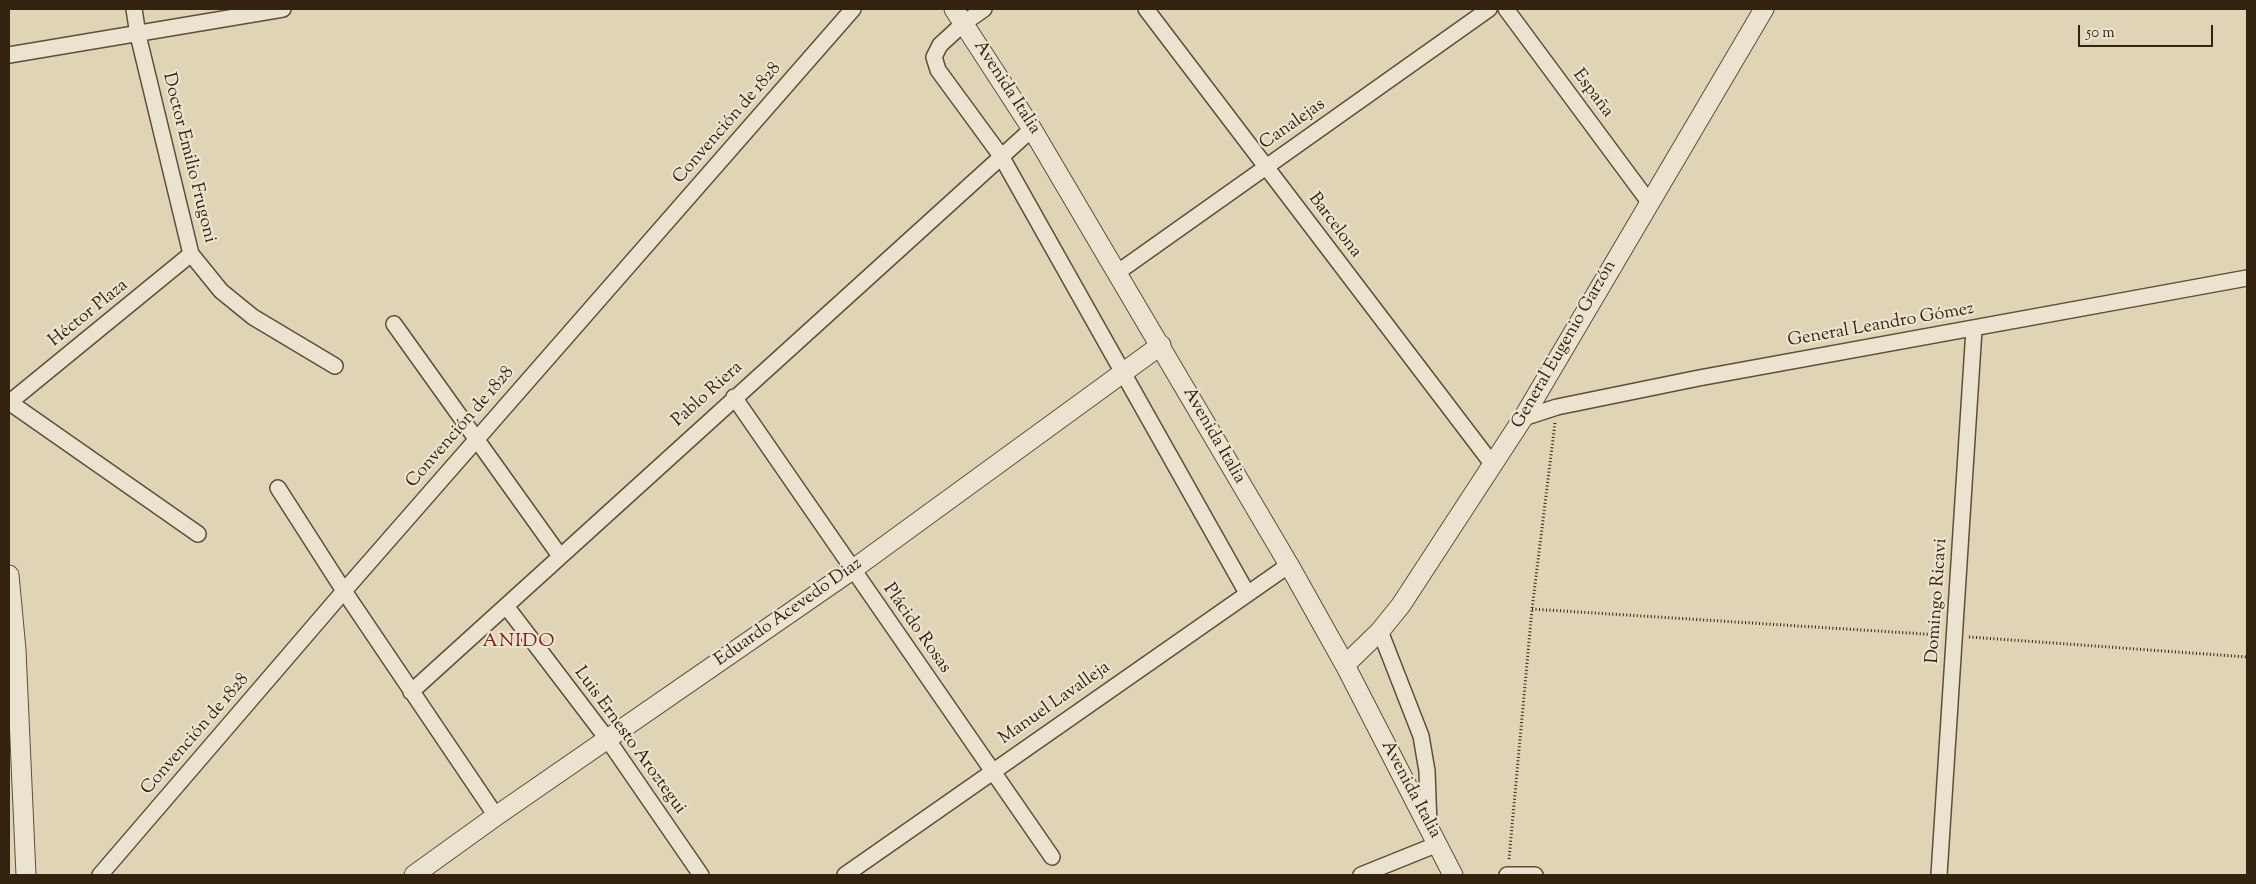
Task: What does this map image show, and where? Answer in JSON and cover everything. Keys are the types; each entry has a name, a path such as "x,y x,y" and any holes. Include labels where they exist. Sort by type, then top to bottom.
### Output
{"street":[{"name":"Doctor Emilio Frugoni","path":"134,9 138,35 191,254 221,291 252,317 335,366"},
{"path":"9,55 138,35 283,9"},
{"name":"Convención de 1828","path":"100,875 477,438 853,9"},
{"path":"984,9 959,16 934,57 938,70 1001,156 1247,593"},
{"name":"Barcelona","path":"1146,9 1493,465"},
{"name":"Canalejas","path":"1118,272 1489,9"},
{"name":"España","path":"1506,9 1649,202"},
{"name":"General Eugenio Garzón","path":"1345,665 1380,631 1401,605 1493,465 1523,418 1764,9"},
{"name":"Avenida Italia","path":"959,16 1032,129 1118,272 1288,565 1345,665 1453,875"},
{"name":"Pablo Riera","path":"412,692 734,397 1032,129"},
{"name":"Héctor Plaza","path":"191,254 9,402 198,534"},
{"name":"General Leandro Gómez","path":"1523,418 1557,408 1699,378 2247,278"},
{"path":"394,324 560,556"},
{"name":"Domingo Ricavi","path":"1939,875 1974,329"},
{"name":"Eduardo Acevedo Diaz","path":"414,875 496,816 852,570 1160,345"},
{"name":"Plácido Rosas","path":"734,397 991,772 1052,857"},
{"path":"278,488 344,591 496,816"},
{"name":"Manuel Lavalleja","path":"845,875 1288,565"},
{"path":"9,575 26,875"},
{"name":"Luis Ernesto Aroztegui","path":"506,606 608,740 702,875"},
{"path":"1361,875 1433,835 1427,771 1421,736 1380,631"},
{"path":"1507,875 1535,875"}],"path":[{"path":"1507,875 1532,609 1557,408"},
{"path":"1532,609 2247,657"}],"district":[{"name":"ANIDO","path":"519,643"}]}
